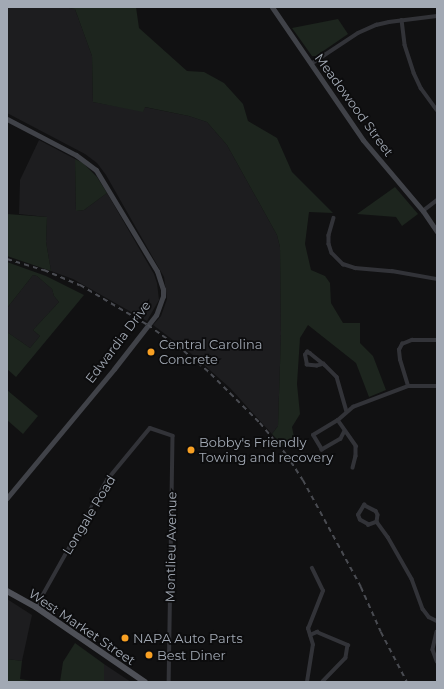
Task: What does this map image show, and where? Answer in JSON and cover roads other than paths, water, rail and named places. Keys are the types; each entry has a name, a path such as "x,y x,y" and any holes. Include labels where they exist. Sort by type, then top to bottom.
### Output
{"main road":[{"name":"Meadowood Street","path":"272,7 363,140 423,211 437,232"},
{"name":"Edwardia Drive","path":"7,119 76,155 96,170 157,271 163,289 163,296 156,315 114,369 7,498"},
{"name":"West Market Street","path":"7,591 36,607 145,682"}],"street":[{"path":"311,64 358,33 376,25 437,16"},
{"path":"402,20 405,45 414,73 421,88 437,110"},
{"path":"423,211 437,200"},
{"path":"334,218 329,235 329,244 332,253 343,264 355,268 392,271 437,279"},
{"path":"408,386 400,360 399,350 402,344 412,340 437,340"},
{"path":"324,364 317,366 308,365 305,355 307,352 310,353 324,364 337,377 347,412"},
{"path":"345,431 341,439 322,450 313,435 338,420 353,407 408,386 437,386"},
{"path":"338,420 356,446 356,456 353,468"},
{"name":"Longale Road","path":"36,607 78,528 107,480 150,428"},
{"name":"Montlieu Avenue","path":"150,428 173,436 169,682"},
{"path":"377,522 369,525 360,520 358,515 364,505 376,511 378,515 377,522 388,537 412,579 423,609 429,617 437,621"},
{"path":"307,682 313,645 308,629 323,591 312,568"},
{"path":"310,634 317,632 348,645 346,658 323,682"},
{"path":"437,632 433,650 437,661"}],"railway":[{"path":"7,259 44,270 80,285 148,325 184,351 211,374 260,423 286,454 303,480 361,587 381,632 407,682"}],"place":[{"name":"Central Carolina Concrete","path":"151,352"},
{"name":"Bobby's Friendly Towing and recovery","path":"191,450"},
{"name":"NAPA Auto Parts","path":"125,638"},
{"name":"Best Diner","path":"149,655"}]}
